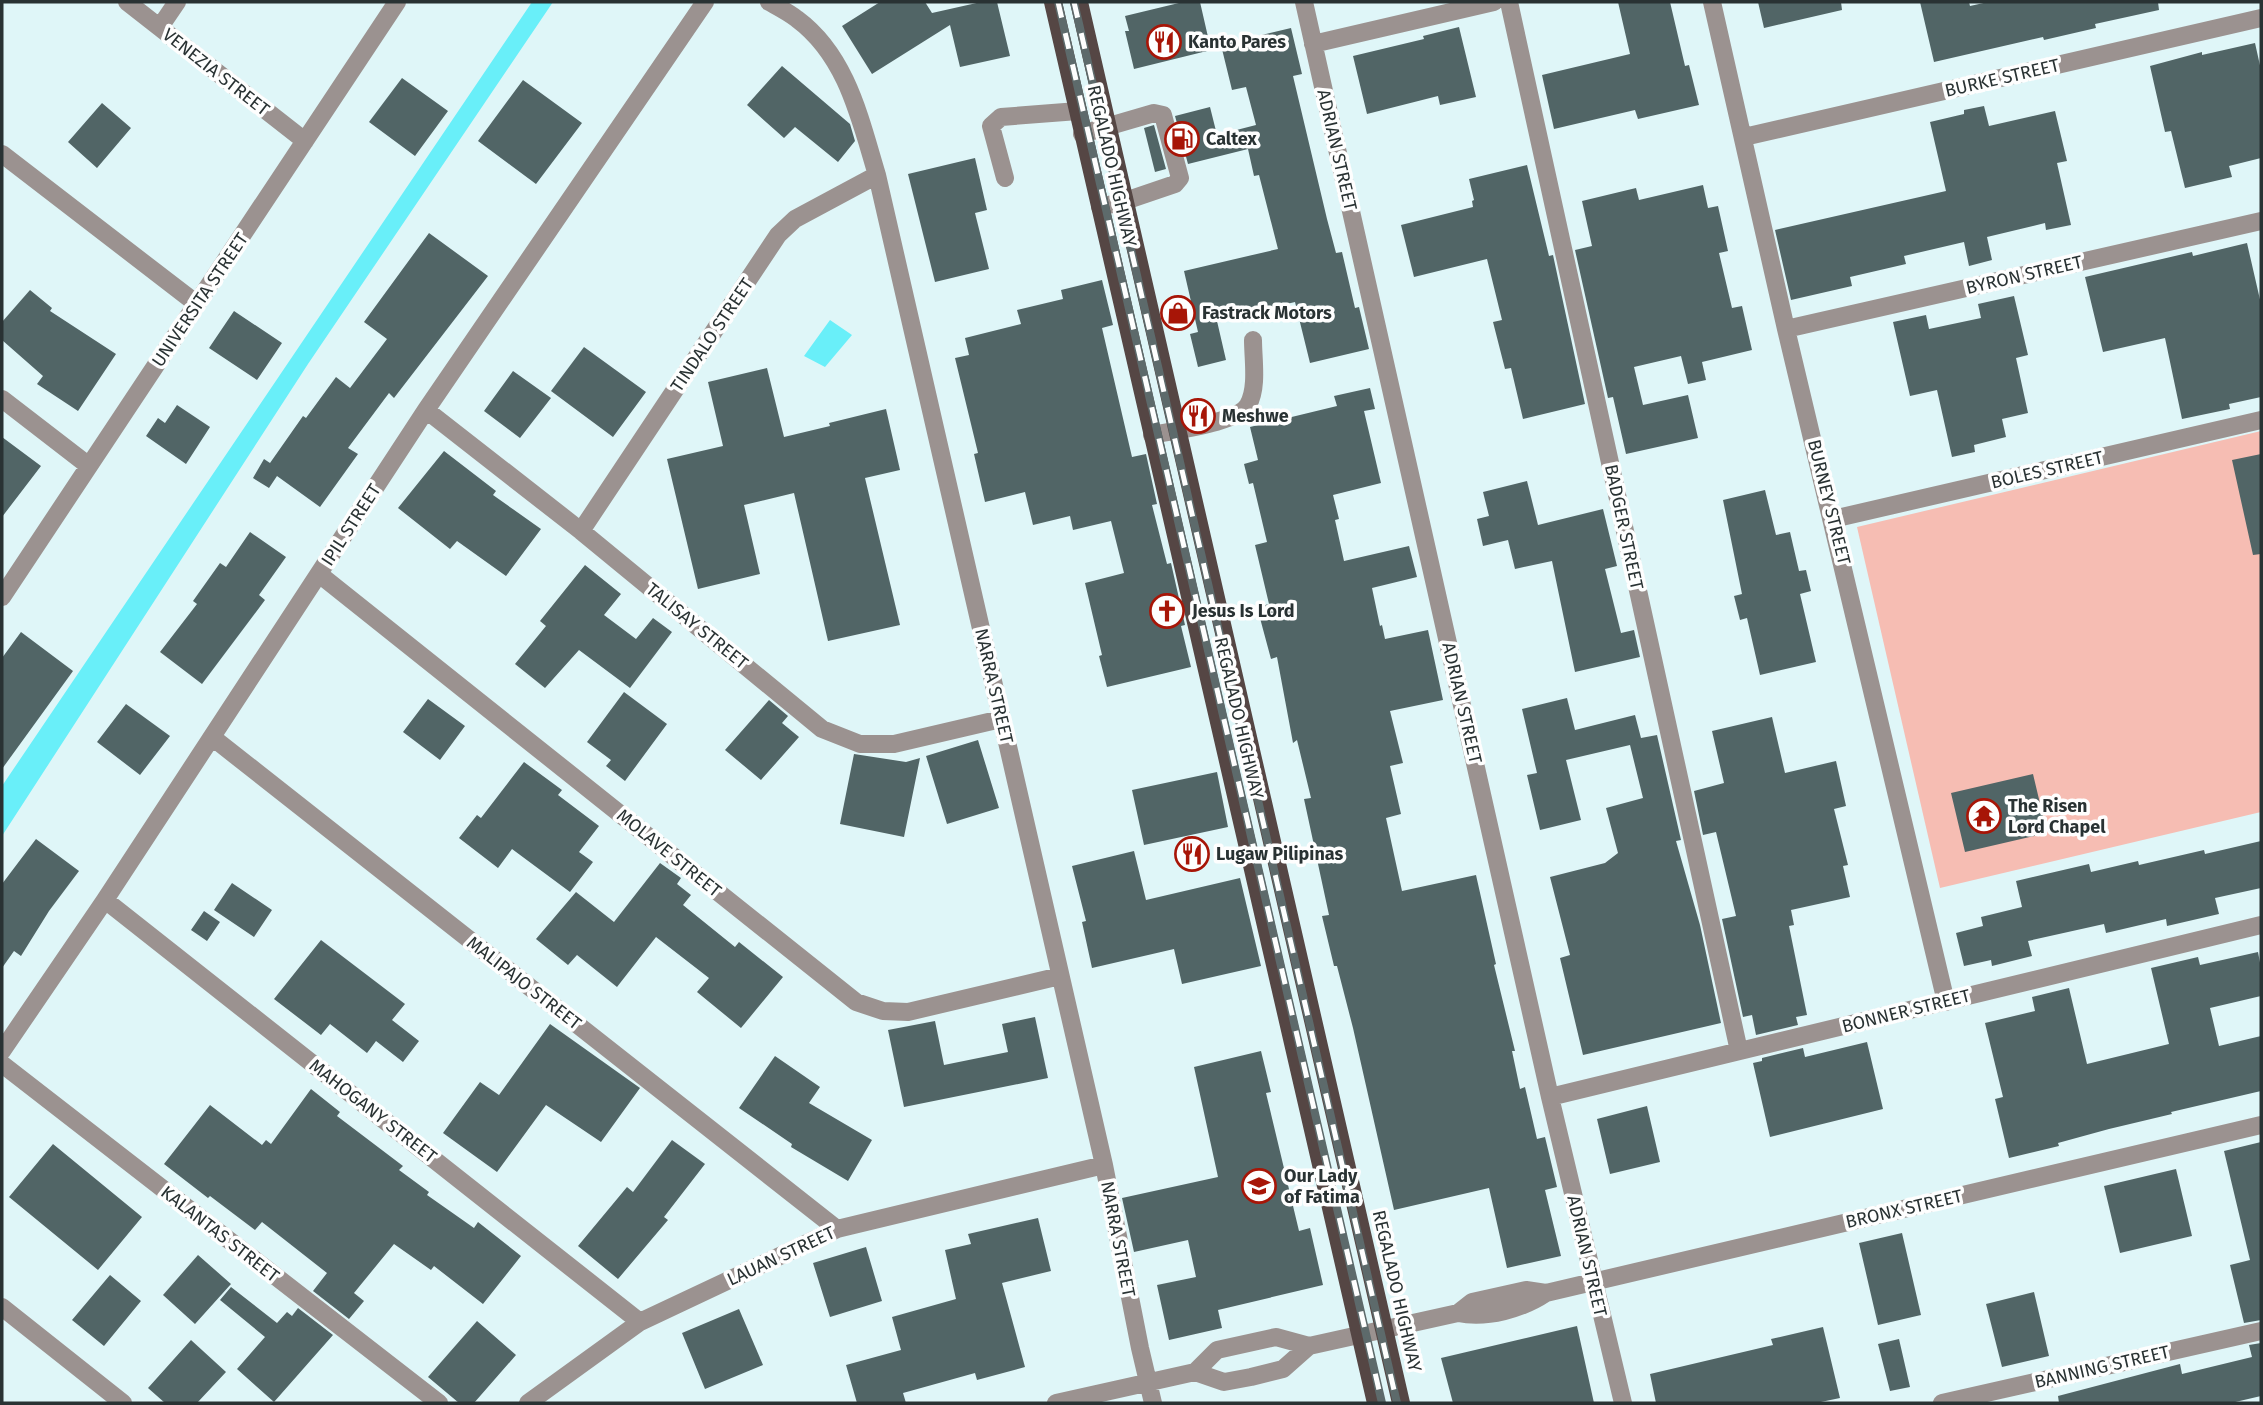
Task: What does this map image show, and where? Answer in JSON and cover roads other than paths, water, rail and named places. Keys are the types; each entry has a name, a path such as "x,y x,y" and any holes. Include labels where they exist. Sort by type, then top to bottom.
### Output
{"main road":[{"name":"REGALADO HIGHWAY","path":"1053,2 1376,1403"},
{"name":"REGALADO HIGHWAY","path":"1079,2 1401,1403"}],"street":[{"name":"VENEZIA STREET","path":"127,2 306,141"},
{"path":"160,27 177,2"},
{"name":"UNIVERSITA STREET","path":"2,597 397,2"},
{"name":"IPIL STREET","path":"2,1051 105,900 426,410 705,2"},
{"name":"NARRA STREET","path":"769,2 798,19 829,52 851,91 877,175 1104,1165 1153,1403"},
{"name":"ADRIAN STREET","path":"1304,2 1550,1097 1623,1403"},
{"path":"1313,44 1494,2"},
{"name":"BADGER STREET","path":"1509,2 1739,1051"},
{"name":"BURNEY STREET","path":"1712,2 1786,329 1946,1002"},
{"name":"BURKE STREET","path":"1744,137 2261,18"},
{"path":"1005,178 991,126 1001,117 1078,111"},
{"path":"1082,134 1154,113 1163,115 1180,178 1175,184 1100,207"},
{"path":"2,154 197,304"},
{"name":"TINDALO STREET","path":"581,531 778,235 796,219 877,175"},
{"name":"BYRON STREET","path":"1786,329 2261,220"},
{"path":"1152,435 1235,417 1248,405 1252,389 1253,340"},
{"path":"2,399 89,466"},
{"name":"TALISAY STREET","path":"426,410 581,531 822,729 860,744 894,744 1001,719"},
{"name":"BOLES STREET","path":"1833,519 2261,421"},
{"name":"MOLAVE STREET","path":"319,574 856,1002 883,1011 908,1012 1060,976"},
{"name":"MALIPAJO STREET","path":"212,737 837,1228"},
{"name":"MAHOGANY STREET","path":"105,900 640,1322"},
{"name":"BONNER STREET","path":"1550,1097 2261,925"},
{"name":"KALANTAS STREET","path":"2,1064 439,1403"},
{"name":"BRONX STREET","path":"1309,1346 1458,1313 1475,1317 1529,1304 1546,1293 2261,1125"},
{"name":"LAUAN STREET","path":"528,1403 640,1322 837,1228 1104,1165"},
{"path":"2,1307 123,1403"},
{"name":"BANNING STREET","path":"1942,1403 2261,1331"},
{"path":"1195,1372 1217,1350 1276,1337 1309,1346"},
{"path":"1056,1403 1195,1372 1224,1382 1251,1377 1283,1369 1309,1346"}],"water":[{"path":"532,2 553,2 308,364 2,836 2,786"},
{"path":"830,320 852,335 825,367 804,356"}],"railway":[{"path":"1058,2 1382,1403"},
{"path":"1074,2 1397,1403"}],"place":[{"name":"Kanto Pares","path":"1164,42"},
{"name":"Caltex","path":"1182,139"},
{"name":"Fastrack Motors","path":"1178,313"},
{"name":"Meshwe","path":"1198,416"},
{"name":"Jesus Is Lord","path":"1167,611"},
{"name":"The Risen Lord Chapel","path":"1984,816"},
{"name":"Lugaw Pilipinas","path":"1192,854"},
{"name":"Our Lady of Fatima","path":"1259,1186"}]}
